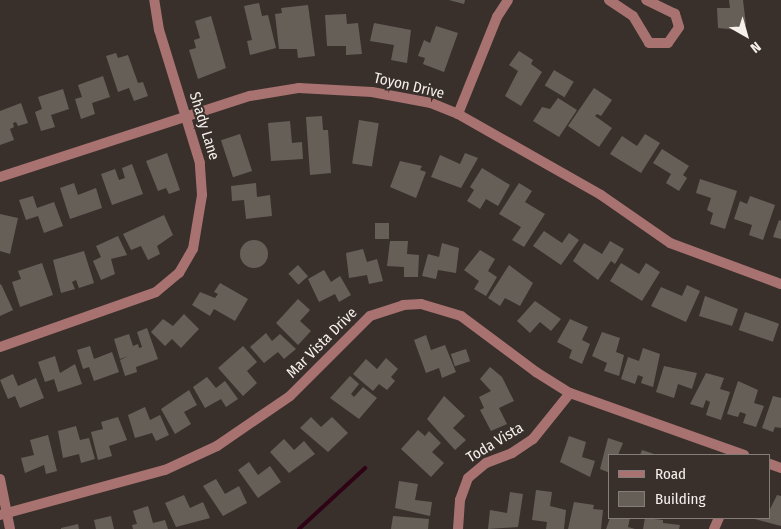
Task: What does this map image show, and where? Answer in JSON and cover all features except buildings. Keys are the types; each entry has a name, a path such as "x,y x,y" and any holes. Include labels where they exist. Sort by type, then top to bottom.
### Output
{"street":[{"name":"Shady Lane","path":"0,346 141,299 156,292 179,272 193,249 202,195 200,163 159,30 154,0"},
{"path":"497,17 499,0"},
{"path":"458,114 497,17 508,0"},
{"path":"609,0 632,16 640,34 649,43 668,43 677,33 675,14 646,0"},
{"name":"Toyon Drive","path":"0,177 222,103 299,88 389,95 431,103 458,114 601,196 670,243 781,284"},
{"name":"Mar Vista Drive","path":"4,514 165,470 217,446 290,396 370,316 402,305 421,304 461,316 536,372 570,393 739,454"},
{"name":"Toda Vista","path":"458,529 460,500 468,478 486,462 512,453 533,439 570,393"},
{"path":"0,479 4,514 10,529"}],"waterway":[{"path":"299,529 365,468"}]}
